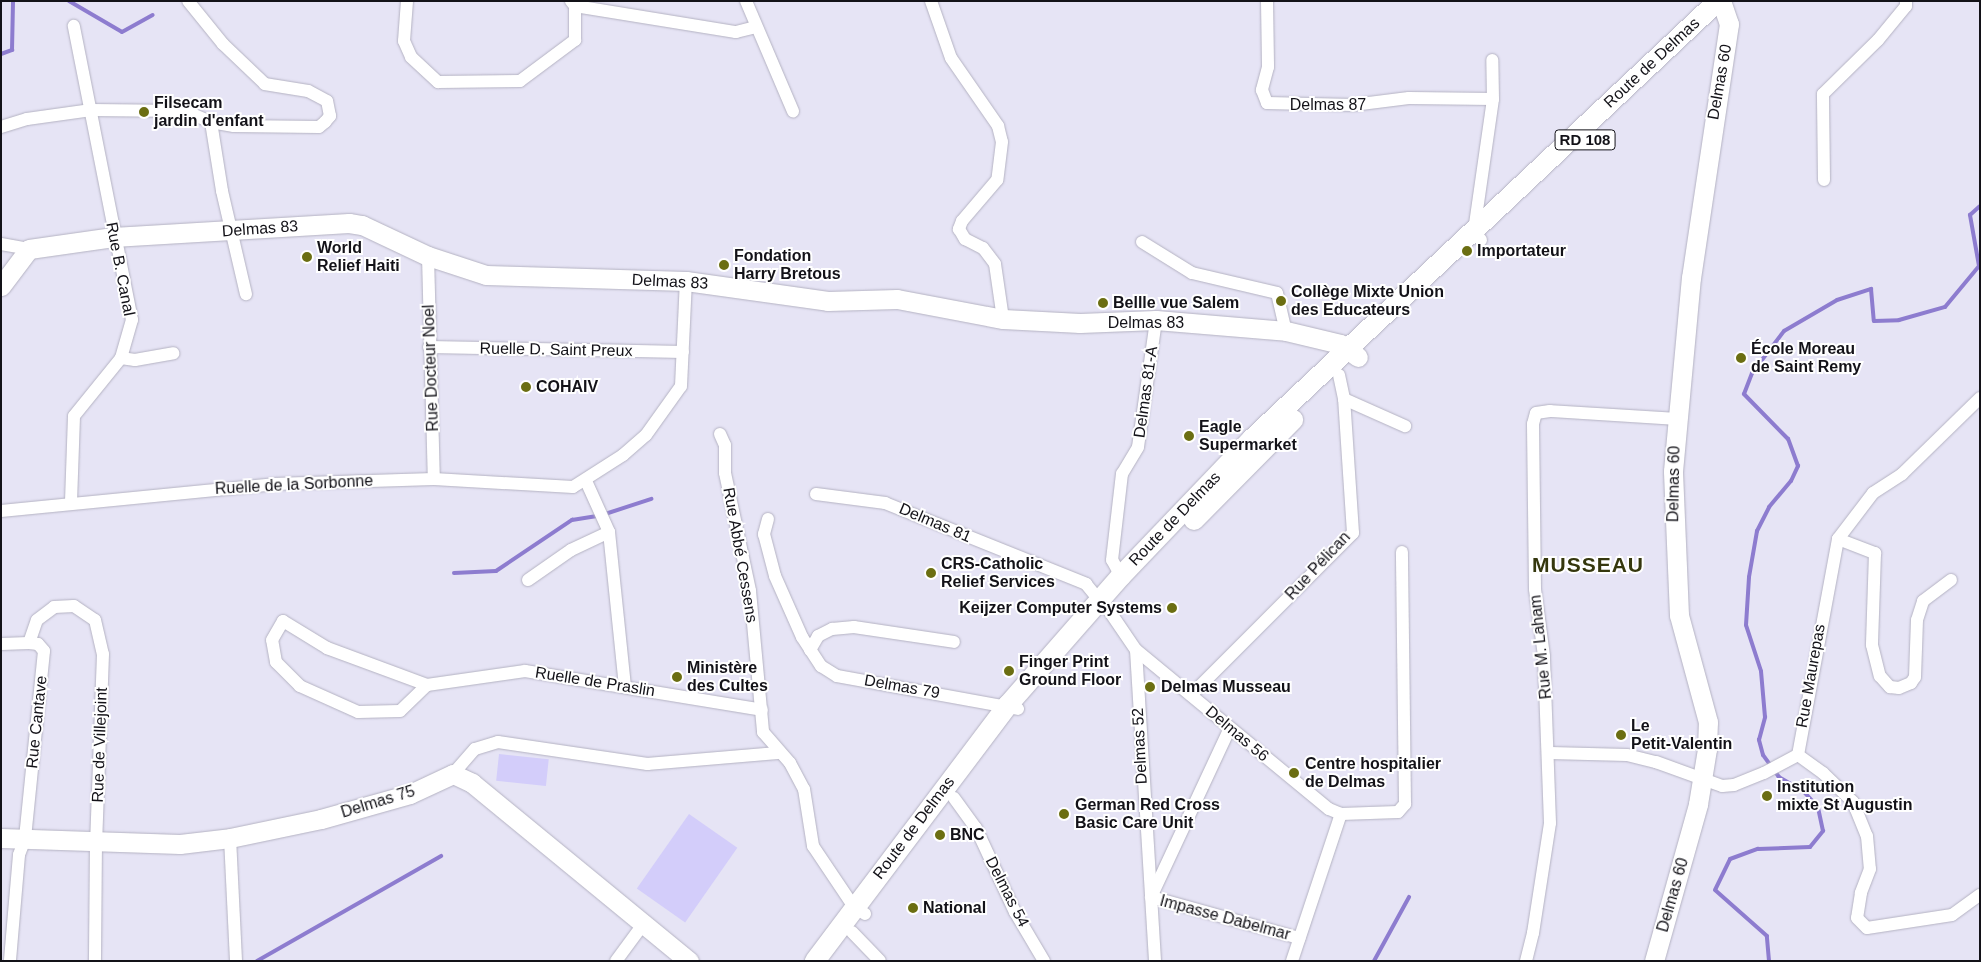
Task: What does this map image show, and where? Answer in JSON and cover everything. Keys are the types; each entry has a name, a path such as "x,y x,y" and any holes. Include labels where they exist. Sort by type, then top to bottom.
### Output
{"main road":[{"name":"Route de Delmas","path":"1104,604 1121,576 1252,439 1353,353 1724,3"},
{"name":"Route de Delmas","path":"832,961 852,932 859,910 1013,707 1104,604 1339,375 1353,353"},
{"name":"Route de Delmas","path":"815,961 954,798 1013,707"}],"street":[{"path":"1,127 27,119 91,110 185,111 211,122 234,126 319,127 330,116 327,101 308,91 265,84 223,44 188,1"},
{"path":"407,1 404,41 411,57 438,82 520,81 575,40 573,4 736,32 756,27"},
{"path":"746,1 793,111"},
{"path":"931,1 951,58 998,126 1002,142 997,180 962,221 959,229 961,235 983,248 995,264 1004,319"},
{"name":"Delmas 87","path":"1267,1 1268,68 1262,90 1268,103 1353,105 1409,98 1492,99"},
{"name":"Delmas 60","path":"1654,961 1686,853 1702,780 1708,722 1683,637 1676,592 1673,480 1676,419 1700,215 1730,24 1724,3"},
{"path":"1824,180 1826,115 1823,94 1878,40 1906,4"},
{"name":"Rue B. Canal","path":"71,502 74,416 121,358 132,320 113,237 74,26"},
{"path":"1477,236 1492,99 1492,60"},
{"path":"211,122 222,191 233,231 246,294"},
{"name":"Delmas 83","path":"29,250 113,237 349,223 362,225 428,256 486,275 507,278 686,281 808,299 897,299 1004,319 1080,323 1156,320 1286,331 1340,344 1353,353"},
{"path":"1142,242 1192,272 1277,293 1286,331"},
{"path":"1,244 29,250 1,286"},
{"name":"Rue Docteur Noel","path":"428,256 434,479"},
{"path":"625,687 609,532 586,481 623,455 655,425 681,386 686,281"},
{"name":"Delmas 81-A","path":"1121,576 1112,560 1122,474 1138,447 1156,320"},
{"name":"Ruelle D. Saint Preux","path":"429,347 683,352"},
{"path":"121,358 135,360 173,353"},
{"name":"Rue Pélican","path":"1191,695 1353,532 1344,398 1339,375"},
{"path":"1344,398 1406,426"},
{"name":"Rue Maurepas","path":"1798,755 1838,539 1873,493 1902,474 1980,398"},
{"name":"Rue M. Laham","path":"1526,961 1533,932 1550,823 1550,754 1544,656 1535,589 1532,424 1536,413 1550,411 1676,419"},
{"name":"Rue Abbé Cessens","path":"720,434 726,445 726,473 750,591 763,732 778,753 790,763 804,789 813,846 859,910"},
{"name":"Ruelle de la Sorbonne","path":"1,511 71,502 274,484 434,479 560,488 586,481"},
{"name":"Delmas 81","path":"816,494 885,502 1086,584 1104,604"},
{"name":"Delmas 79","path":"768,519 765,541 775,576 802,637 821,666 837,676 1013,707"},
{"path":"528,580 571,550 609,532"},
{"path":"1838,539 1876,553 1872,646 1880,676 1890,687 1899,688 1911,683 1915,677 1916,620 1922,601 1951,580"},
{"path":"1292,961 1341,814 1398,812 1405,804 1402,552"},
{"name":"Delmas 56","path":"1104,604 1136,650 1191,695 1229,730 1329,809 1341,814"},
{"name":"Rue de Villejoint","path":"29,643 37,620 54,607 74,606 95,620 103,654 96,841 95,961"},
{"path":"283,621 327,648 428,685 400,711 358,712 300,686 276,662 272,640 283,621"},
{"path":"810,650 818,636 832,629 854,627 954,642"},
{"path":"1,644 29,643"},
{"name":"Rue Cantave","path":"26,839 44,651 38,644 29,643"},
{"name":"Delmas 52","path":"1136,650 1139,738 1155,961"},
{"name":"Ruelle de Praslin","path":"428,685 525,671 762,710"},
{"path":"1151,897 1229,730"},
{"path":"690,961 472,783 453,774 475,748 498,742 647,764 778,753"},
{"path":"1550,754 1627,756 1656,762 1712,784 1734,785 1764,773 1798,755 1824,773 1852,802 1867,836 1870,870 1861,893 1857,918 1867,928 1952,915 1980,895"},
{"name":"Delmas 75","path":"1,838 180,844 230,838 321,819 410,794 453,774"},
{"name":"Delmas 54","path":"954,798 976,828 1016,912 1044,961"},
{"path":"230,838 236,961"},
{"path":"10,961 19,855 26,839"},
{"name":"Impasse Dabelmar","path":"1151,897 1300,938"},
{"path":"616,961 644,923"},
{"path":"852,932 880,961"}],"shaded area":[{"path":"499,754 549,759 546,786 496,781"},
{"path":"689,814 737,848 685,922 637,889"}],"waterway":[{"path":"1,54 12,50 13,1"},
{"path":"69,1 122,32 153,15"},
{"path":"1769,961 1767,936 1715,890 1730,859 1758,849 1810,847 1823,831 1818,807 1803,791 1779,777 1763,755 1759,740 1765,717 1761,671 1746,625 1749,577 1757,531 1769,507 1791,481 1798,466 1788,439 1744,394 1752,373 1784,331 1837,300 1871,289 1874,321 1899,320 1945,307 1979,266 1970,215 1980,206"},
{"path":"454,573 496,571 572,520 602,515 651,499"},
{"path":"257,961 441,856"},
{"path":"1374,961 1409,897"}],"place":[{"name":"Filsecam jardin d'enfant","path":"144,112"},
{"name":"Importateur","path":"1467,251"},
{"name":"World Relief Haiti","path":"307,257"},
{"name":"Fondation Harry Bretous","path":"724,265"},
{"name":"Collège Mixte Union des Educateurs","path":"1281,301"},
{"name":"Bellle vue Salem","path":"1103,303"},
{"name":"École Moreau de Saint Remy","path":"1741,358"},
{"name":"COHAIV","path":"526,387"},
{"name":"Eagle Supermarket","path":"1189,436"},
{"name":"CRS-Catholic Relief Services","path":"931,573"},
{"name":"Keijzer Computer Systems","path":"1172,608"},
{"name":"Finger Print Ground Floor","path":"1009,671"},
{"name":"Ministère des Cultes","path":"677,677"},
{"name":"Delmas Musseau","path":"1150,687"},
{"name":"Le Petit-Valentin","path":"1621,735"},
{"name":"Centre hospitalier de Delmas","path":"1294,773"},
{"name":"Institution mixte St Augustin","path":"1767,796"},
{"name":"German Red Cross Basic Care Unit","path":"1064,814"},
{"name":"BNC","path":"940,835"},
{"name":"National","path":"913,908"}],"district":[{"name":"MUSSEAU","path":"1588,565"}]}
